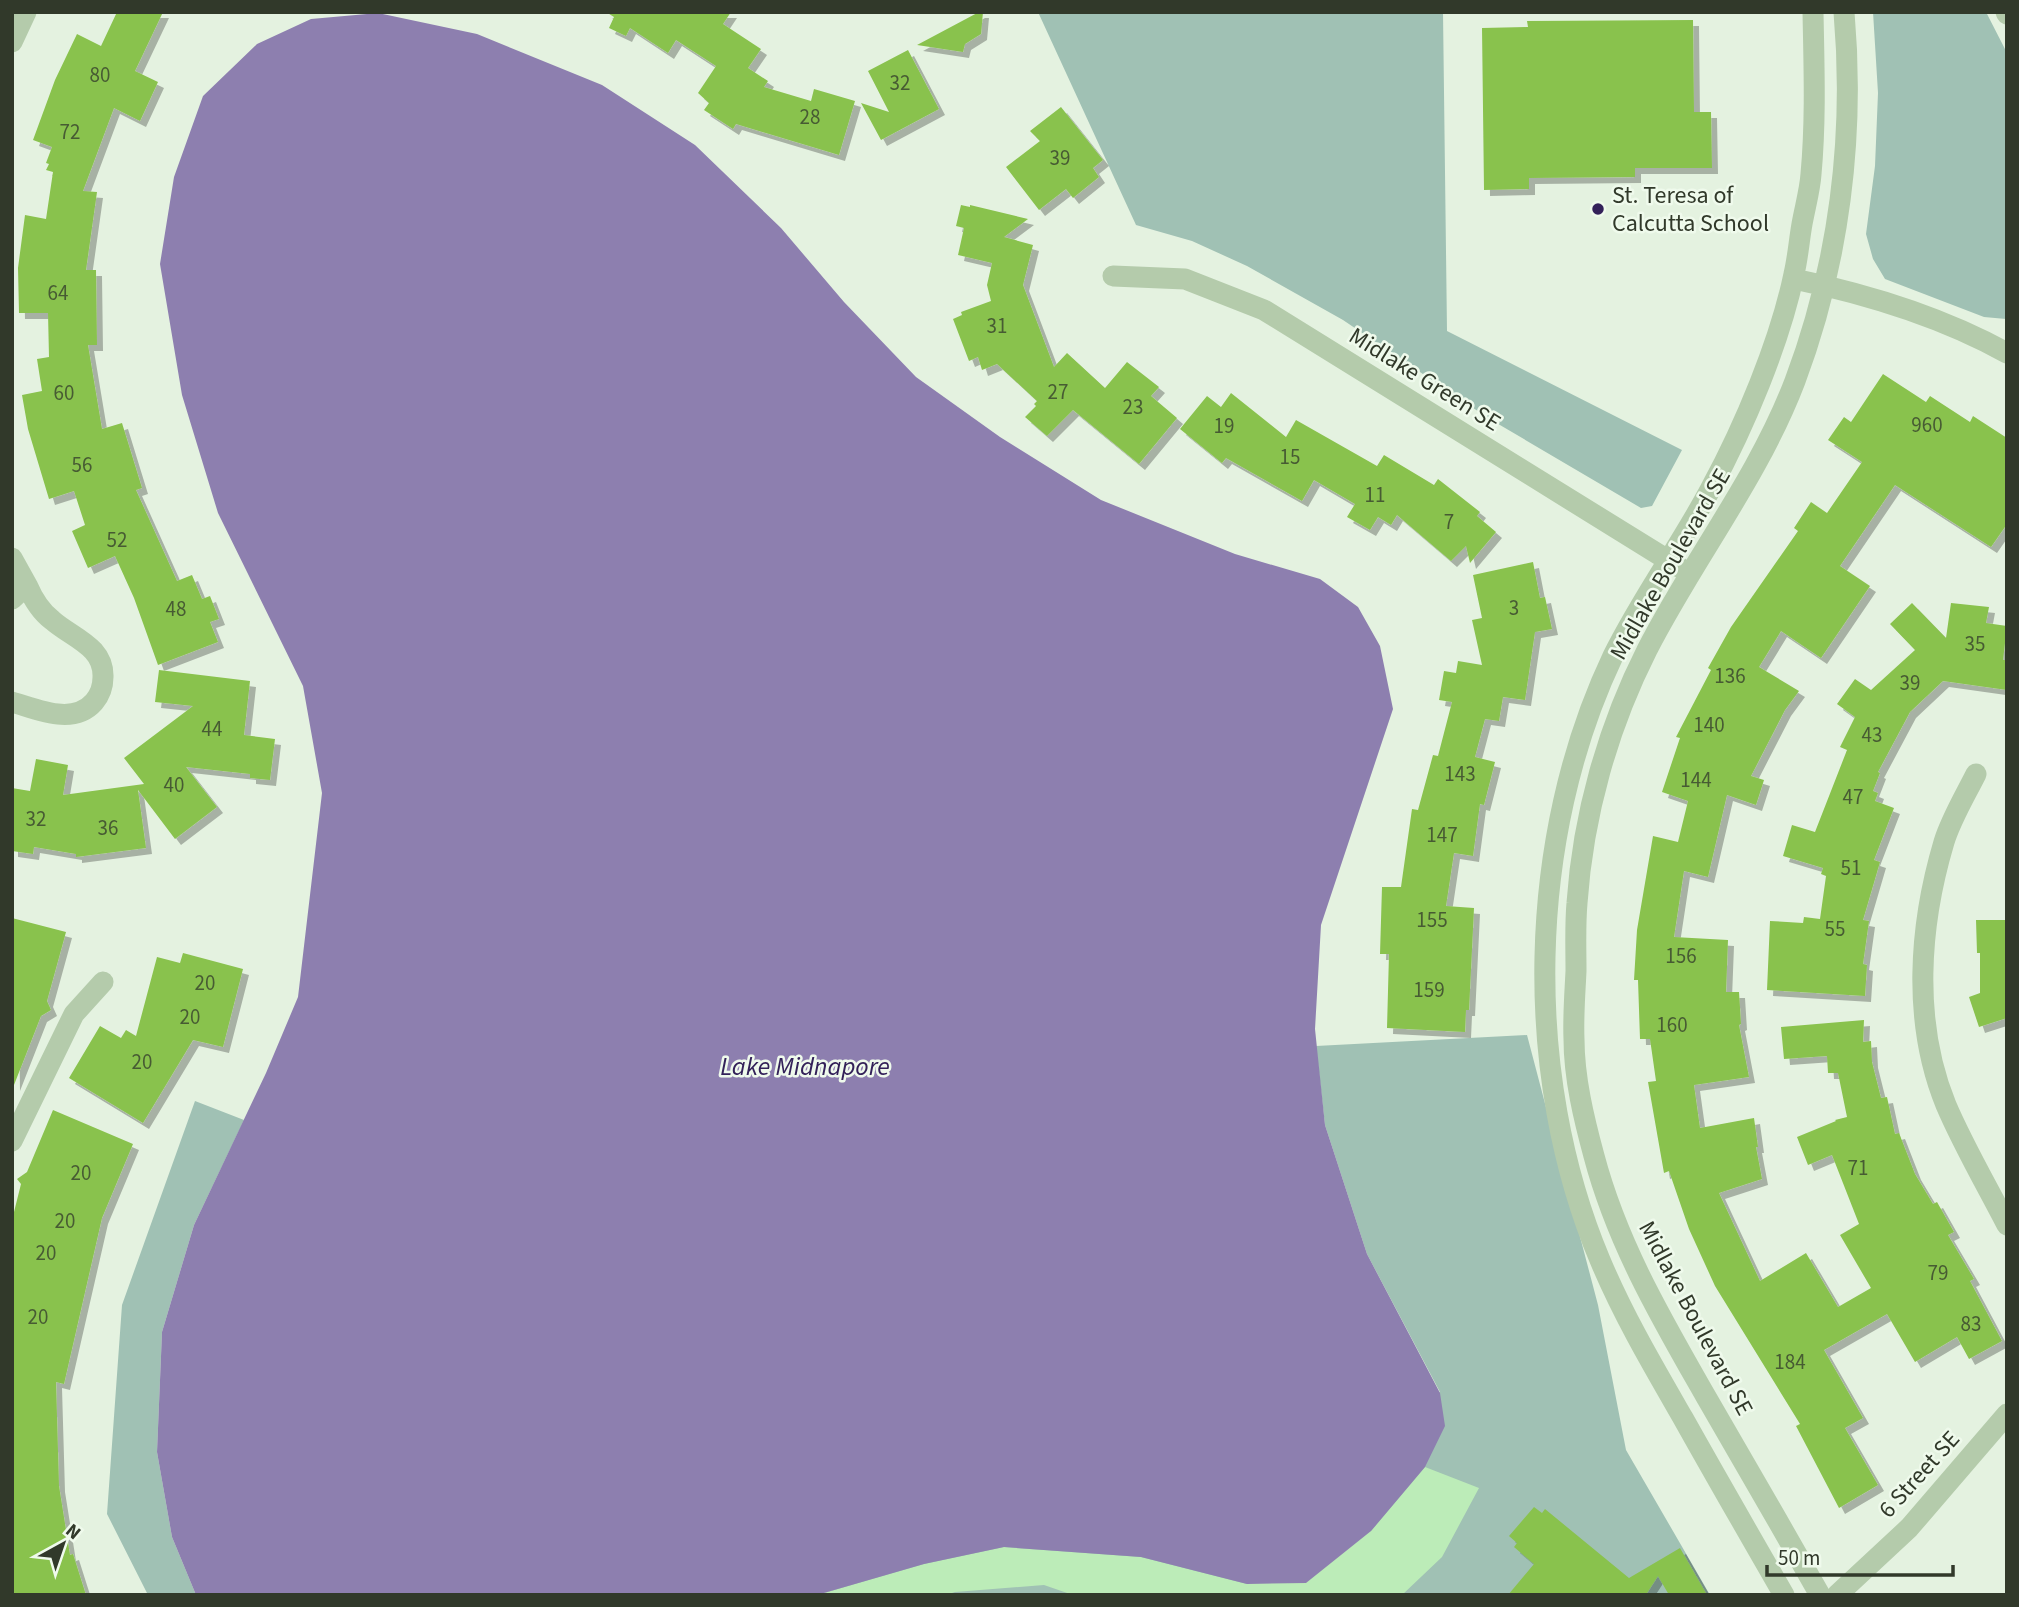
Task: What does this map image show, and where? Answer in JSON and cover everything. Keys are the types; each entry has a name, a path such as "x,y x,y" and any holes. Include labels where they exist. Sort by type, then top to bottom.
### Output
{"street":[{"path":"12,42 26,12"},
{"name":"Midlake Boulevard SE","path":"1784,1595 1632,1330 1598,1255 1574,1184 1561,1131 1549,1042 1545,965 1548,891 1565,793 1578,747 1612,658 1712,487 1739,430 1772,348 1794,279 1811,178 1815,95 1813,12"},
{"name":"Midlake Boulevard SE","path":"1820,1595 1639,1277 1606,1198 1585,1121 1573,1042 1577,903 1587,828 1599,776 1619,713 1646,652 1744,487 1775,428 1811,334 1825,285 1842,197 1848,118 1844,12"},
{"name":"Midlake Green SE","path":"1113,276 1185,279 1264,310 1691,575"},
{"path":"1794,279 1868,296 1922,315 2007,352"},
{"path":"12,558 20,592 35,602 49,619 89,645 101,662 103,682 93,703 73,714 61,715 12,702"},
{"path":"1976,774 1945,840 1924,930 1923,993 1931,1053 1946,1104 2007,1225"},
{"path":"12,1141 74,1014 103,982"},
{"path":"1549,1042 1573,1042"},
{"path":"1632,1330 1659,1315"},
{"name":"6 Street SE","path":"1837,1595 1909,1528 2007,1414"}],"shaded area":[{"path":"1038,12 1443,12 1447,331 1682,450 1652,506 1641,508 1488,418 1343,320 1247,266 1192,241 1136,225"},
{"path":"1873,12 1986,12 2007,53 2006,319 1984,317 1885,279 1873,259 1866,234 1875,166 1878,93"},
{"path":"1527,1035 1598,1305 1626,1450 1710,1595 817,1595 1440,1392 1367,1254 1325,1125 1316,1046"},
{"path":"195,1101 244,1120 194,1225 162,1332 157,1452 172,1537 196,1595 148,1595 107,1514 122,1305"}],"sand":[{"path":"1425,1467 1479,1488 1442,1557 1402,1595 1073,1595 1044,1585 946,1595 817,1595 924,1564 1004,1547 1141,1557 1247,1584 1371,1531"}],"water":[{"name":"Lake Midnapore","path":"378,13 477,34 602,85 695,145 781,228 844,302 916,377 1000,437 1101,500 1235,554 1320,579 1358,607 1380,646 1393,709 1321,925 1315,1029 1325,1125 1367,1254 1440,1393 1445,1426 1425,1467 1371,1531 1306,1583 1247,1584 1141,1557 1004,1547 924,1564 817,1595 196,1595 172,1537 157,1452 162,1332 194,1225 266,1073 298,997 322,793 303,686 218,513 182,395 160,264 174,177 203,96 257,44 311,19"}],"building":[{"path":"117,12 163,12 135,71 158,82 140,121 114,108 83,191 97,192 86,270 96,270 97,345 88,345 102,429 122,423 142,488 136,490 177,581 192,575 202,599 210,596 219,619 210,622 218,642 158,665 134,598 115,556 88,568 72,531 85,525 74,491 49,499 28,429 22,395 42,391 37,359 49,357 48,313 19,313 18,268 25,215 46,219 53,172 46,170 52,147 33,140 55,80 77,34 101,46"},
{"path":"606,12 731,12 723,24 761,49 748,68 768,81 764,87 811,101 814,89 855,101 839,155 736,124 733,129 704,110 709,103 698,93 716,66 676,40 668,53 630,28 626,36 609,28 614,17"},
{"path":"983,12 981,34 965,44 963,52 917,45"},
{"path":"1693,20 1694,112 1711,112 1712,168 1635,168 1635,177 1529,178 1529,189 1484,190 1482,28 1528,27 1527,21"},
{"path":"908,50 939,109 881,140 861,103 889,112 868,71"},
{"path":"1061,107 1103,160 1093,168 1099,177 1073,198 1066,189 1039,210 1006,167 1040,141 1030,131"},
{"path":"961,205 1028,219 1004,237 1033,245 1023,285 1054,367 1067,353 1105,388 1127,362 1159,387 1151,396 1177,418 1139,464 1073,410 1047,436 1025,417 1036,406 1034,404 1037,401 997,364 982,370 978,357 969,361 953,319 962,315 961,312 991,301 987,285 992,263 958,255 964,228 956,226"},
{"path":"1883,374 1926,402 1930,396 1970,422 1973,416 2007,438 2007,524 1991,547 1895,485 1840,566 1870,586 1821,658 1781,631 1759,667 1799,691 1785,710 1751,776 1764,780 1756,805 1727,795 1708,877 1684,871 1674,937 1728,940 1726,992 1739,992 1739,1025 1749,1077 1694,1085 1700,1128 1754,1118 1762,1179 1719,1193 1760,1281 1806,1253 1838,1307 1871,1288 1840,1235 1859,1224 1832,1155 1808,1165 1797,1137 1847,1117 1838,1073 1828,1073 1827,1056 1784,1059 1781,1027 1864,1020 1863,1042 1871,1041 1872,1062 1881,1098 1887,1097 1895,1134 1899,1133 1915,1174 1933,1204 1937,1202 1954,1232 1948,1235 1974,1279 1970,1281 2002,1341 1969,1359 1957,1337 1915,1362 1887,1314 1824,1350 1863,1418 1845,1428 1878,1485 1839,1508 1796,1426 1800,1424 1715,1286 1689,1229 1669,1171 1664,1173 1648,1082 1656,1081 1650,1039 1640,1039 1638,980 1634,980 1637,930 1653,836 1678,842 1688,801 1662,792 1680,738 1676,737 1711,670 1708,668 1731,627 1798,531 1794,528 1811,502 1827,513 1862,462 1828,440 1844,417 1851,422"},
{"path":"1231,393 1286,437 1296,420 1377,466 1384,455 1434,485 1438,479 1480,512 1477,516 1496,532 1470,563 1466,546 1451,561 1397,515 1391,525 1378,517 1370,530 1347,517 1355,504 1314,480 1302,501 1226,458 1222,463 1180,429 1207,396 1221,407"},
{"path":"1533,562 1540,598 1545,597 1552,629 1535,632 1525,700 1503,697 1499,721 1485,719 1475,757 1495,762 1484,805 1480,804 1473,856 1454,853 1446,906 1474,908 1469,1010 1466,1010 1465,1032 1387,1028 1389,954 1380,954 1382,887 1401,887 1412,809 1418,810 1433,755 1438,756 1452,702 1439,700 1444,671 1456,673 1458,661 1482,665 1472,620 1482,618 1473,575"},
{"path":"1912,603 1946,638 1951,603 1989,607 1986,623 2007,626 2003,660 2007,660 2007,690 1943,681 1910,712 1878,772 1880,773 1873,791 1878,793 1875,801 1894,808 1874,860 1880,862 1863,920 1869,921 1863,964 1867,965 1865,996 1767,990 1770,921 1803,923 1804,917 1820,919 1826,876 1821,874 1823,868 1783,856 1792,825 1815,832 1847,750 1840,747 1855,717 1837,704 1855,679 1871,690 1915,650 1890,624"},
{"path":"159,670 250,681 244,735 275,739 270,780 250,778 250,774 186,767 217,807 175,839 138,790 146,848 76,857 76,854 34,847 33,854 12,851 12,788 30,791 36,759 68,765 63,795 144,784 124,758 193,706 155,702"},
{"path":"12,918 66,932 47,1001 51,1010 41,1016 14,1085"},
{"path":"1976,920 2007,920 2007,1018 1979,1027 1969,997 1980,993 1980,953 1977,953"},
{"path":"183,953 243,969 223,1047 193,1040 143,1123 69,1078 100,1026 121,1038 126,1030 136,1036 157,957 180,963"},
{"path":"53,1110 133,1144 102,1218 64,1384 56,1382 59,1486 70,1555 73,1554 86,1595 12,1595 12,1220 21,1184 17,1179 27,1172"},
{"path":"1534,1507 1542,1513 1545,1509 1629,1578 1680,1548 1707,1595 1669,1595 1658,1576 1647,1593 1649,1595 1508,1595 1534,1564 1514,1547 1517,1543 1509,1536"}],"place":[{"name":"St. Teresa of Calcutta School","path":"1598,209"}]}
